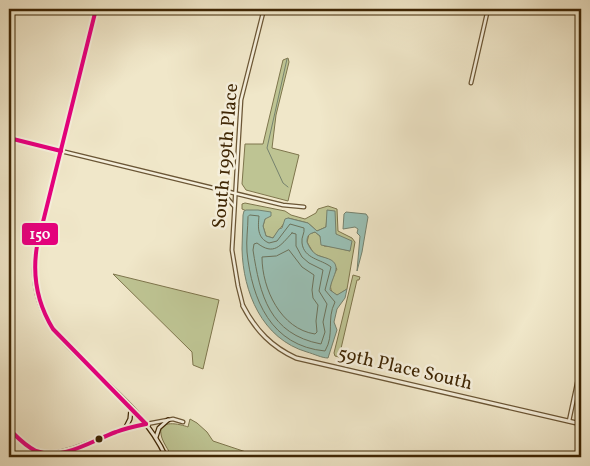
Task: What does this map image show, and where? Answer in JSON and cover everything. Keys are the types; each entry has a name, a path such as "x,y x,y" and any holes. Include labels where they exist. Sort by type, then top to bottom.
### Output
{"main road":[{"path":"96,9 34,260 34,277 46,319 59,336 146,424 156,437 166,457"},
{"path":"9,138 60,150"},
{"name":"59th Place South","path":"243,306 257,330 265,338 296,358 581,424"},
{"path":"125,429 130,420 131,408"},
{"path":"156,437 159,428 168,420"}],"street":[{"name":"South 199th Place","path":"243,306 232,250 241,100 264,9"},
{"path":"471,83 488,9"},
{"path":"60,150 283,206 304,207"},
{"path":"220,190 234,206"},
{"path":"569,421 581,365"},
{"path":"9,429 30,448 52,454 125,429 176,419 183,422"}],"green space":[{"path":"288,58 289,62 276,115 272,148 299,155 288,201 246,190 242,184 245,144 263,144 283,60"},
{"path":"242,204 285,211 305,219 316,213 318,209 328,206 337,209 338,231 352,238 355,242 347,289 338,295 332,291 331,284 337,269 328,259 314,254 307,242 309,234 315,232 320,236 324,246 350,251 336,234 327,217 326,227 317,231 308,223 288,218 273,238 266,236 263,226 265,219 242,209"},
{"path":"113,274 219,300 203,369 193,365 192,352"},
{"path":"353,275 360,277 357,280 339,357 335,356 334,353"},
{"path":"190,419 207,432 213,441 257,457 198,455 172,457 163,440 161,429 166,424 188,427"}],"water":[{"path":"246,210 271,212 271,216 265,219 263,226 266,236 273,238 279,229 282,228 285,219 308,223 317,231 326,227 327,210 335,211 336,234 352,241 350,251 321,245 320,236 315,232 307,238 310,248 317,255 331,260 335,264 336,269 330,290 337,295 347,289 345,298 337,309 334,322 337,330 328,358 291,346 267,325 258,312 251,297 243,265 243,215"},
{"path":"346,212 366,214 368,217 357,271 360,236 357,233 358,229 355,227 343,229 344,214"}],"waterway":[{"path":"556,9 581,15"},
{"path":"287,59 267,148 283,183 288,187"}],"transit line":[{"name":"150","path":"96,9 37,246 35,268 37,289 43,309 53,329 146,424"},
{"name":"150","path":"9,138 61,151"},
{"name":"150","path":"9,429 32,449 56,454 77,449 124,429 146,424"}]}
